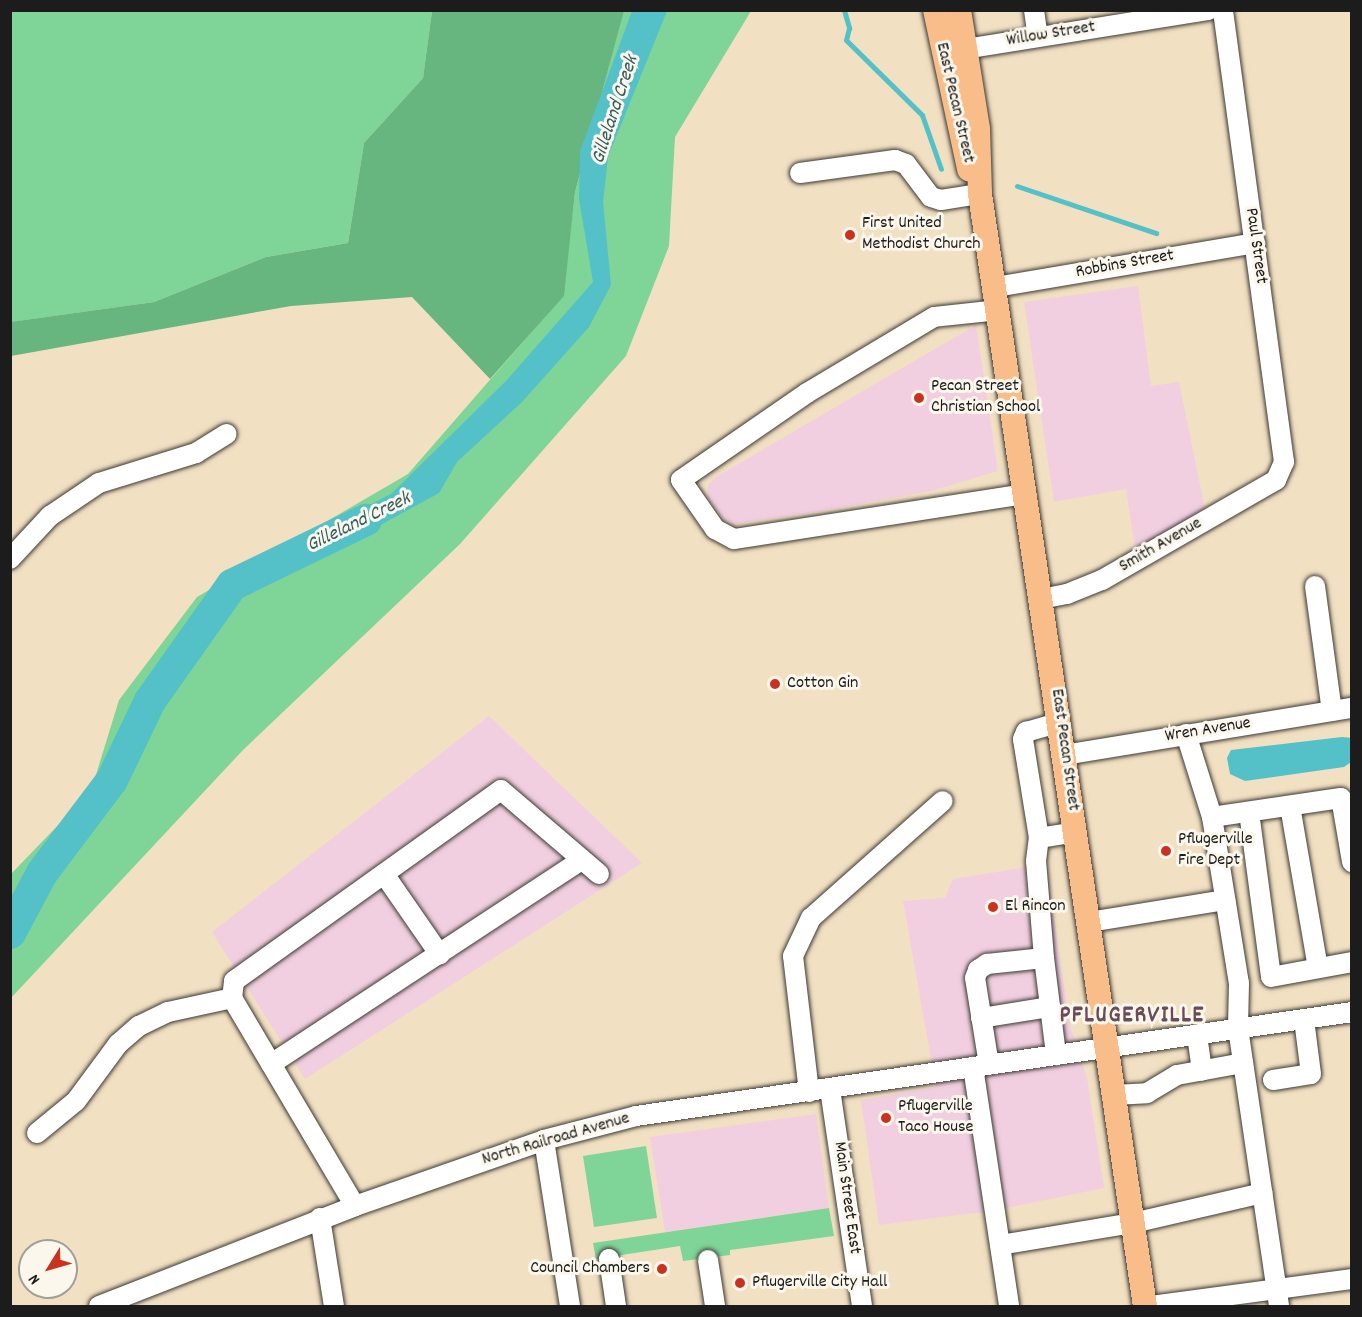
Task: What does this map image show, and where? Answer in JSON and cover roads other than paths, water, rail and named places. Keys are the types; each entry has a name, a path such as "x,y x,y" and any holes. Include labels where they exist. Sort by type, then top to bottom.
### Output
{"main road":[{"name":"East Pecan Street","path":"935,10 966,163 980,194"},
{"name":"East Pecan Street","path":"959,10 978,129 980,194 1145,1306"}],"street":[{"path":"1034,10 1038,37"},
{"name":"Willow Street","path":"965,49 1038,37 1089,20 1209,10"},
{"name":"Paul Street","path":"1223,10 1284,462 1276,480"},
{"path":"800,173 895,160 906,164 931,197 941,200 980,194"},
{"name":"Robbins Street","path":"1026,494 734,539 715,529 681,480 807,393 934,317 997,298 1255,243"},
{"path":"10,559 50,516 99,483 196,453 227,434"},
{"name":"Smith Avenue","path":"1041,599 1067,594 1102,580 1276,480"},
{"path":"1315,586 1342,709"},
{"name":"Wren Avenue","path":"1064,755 1342,709"},
{"path":"1056,1056 1044,958 1036,861 1039,838 1023,739 1026,732 1060,722"},
{"path":"1186,734 1212,817 1239,983 1238,1028 1278,1297"},
{"path":"355,1206 232,998 234,981 501,790 599,874"},
{"path":"1212,817 1341,798 1352,862"},
{"path":"809,1092 793,956 811,918 943,801"},
{"path":"1290,806 1318,968"},
{"path":"1249,812 1271,977 1352,962"},
{"path":"1039,838 1076,832"},
{"path":"271,1064 582,860"},
{"path":"384,874 440,955"},
{"path":"1089,922 1225,900"},
{"path":"1009,1306 1000,1245 981,1066 981,1018 975,978 978,970 987,964 1044,958"},
{"path":"37,1132 76,1101 118,1044 139,1026 168,1012 232,998"},
{"path":"981,1018 1050,1007"},
{"name":"North Railroad Avenue","path":"99,1306 320,1218 544,1140 636,1116 1352,1012"},
{"path":"1273,1080 1311,1074 1304,1019"},
{"path":"1197,1035 1202,1071"},
{"path":"1114,1095 1147,1093 1178,1075 1243,1063"},
{"name":"Main Street East","path":"830,1089 862,1306"},
{"path":"544,1140 570,1306"},
{"path":"1000,1245 1133,1223 1263,1193"},
{"path":"320,1218 334,1306"},
{"path":"609,1259 616,1306"},
{"path":"708,1260 715,1306"},
{"path":"1150,1306 1278,1297 1352,1278"}],"water":[{"path":"632,11 667,11 608,157 603,202 611,285 589,327 522,402 457,462 439,493 329,553 328,526 391,494 507,380 593,282 579,199 580,151"},
{"path":"1342,737 1352,738 1351,762 1344,767 1245,781 1230,774 1227,758 1231,750"}],"waterway":[{"path":"844,10 849,28 846,40 922,115 941,169"},
{"path":"1017,186 1156,233"},
{"name":"Gilleland Creek","path":"10,933 42,873 112,780 150,701 232,585 366,520"}],"place":[{"name":"First United Methodist Church","path":"850,235"},
{"name":"Pecan Street Christian School","path":"919,398"},
{"name":"Cotton Gin","path":"775,684"},
{"name":"Pflugerville Fire Dept","path":"1166,851"},
{"name":"El Rincon","path":"993,907"},
{"name":"Pflugerville Taco House","path":"886,1118"},
{"name":"Council Chambers","path":"662,1269"},
{"name":"Pflugerville City Hall","path":"740,1283"}],"district":[{"name":"PFLUGERVILLE","path":"1132,1017"}]}
